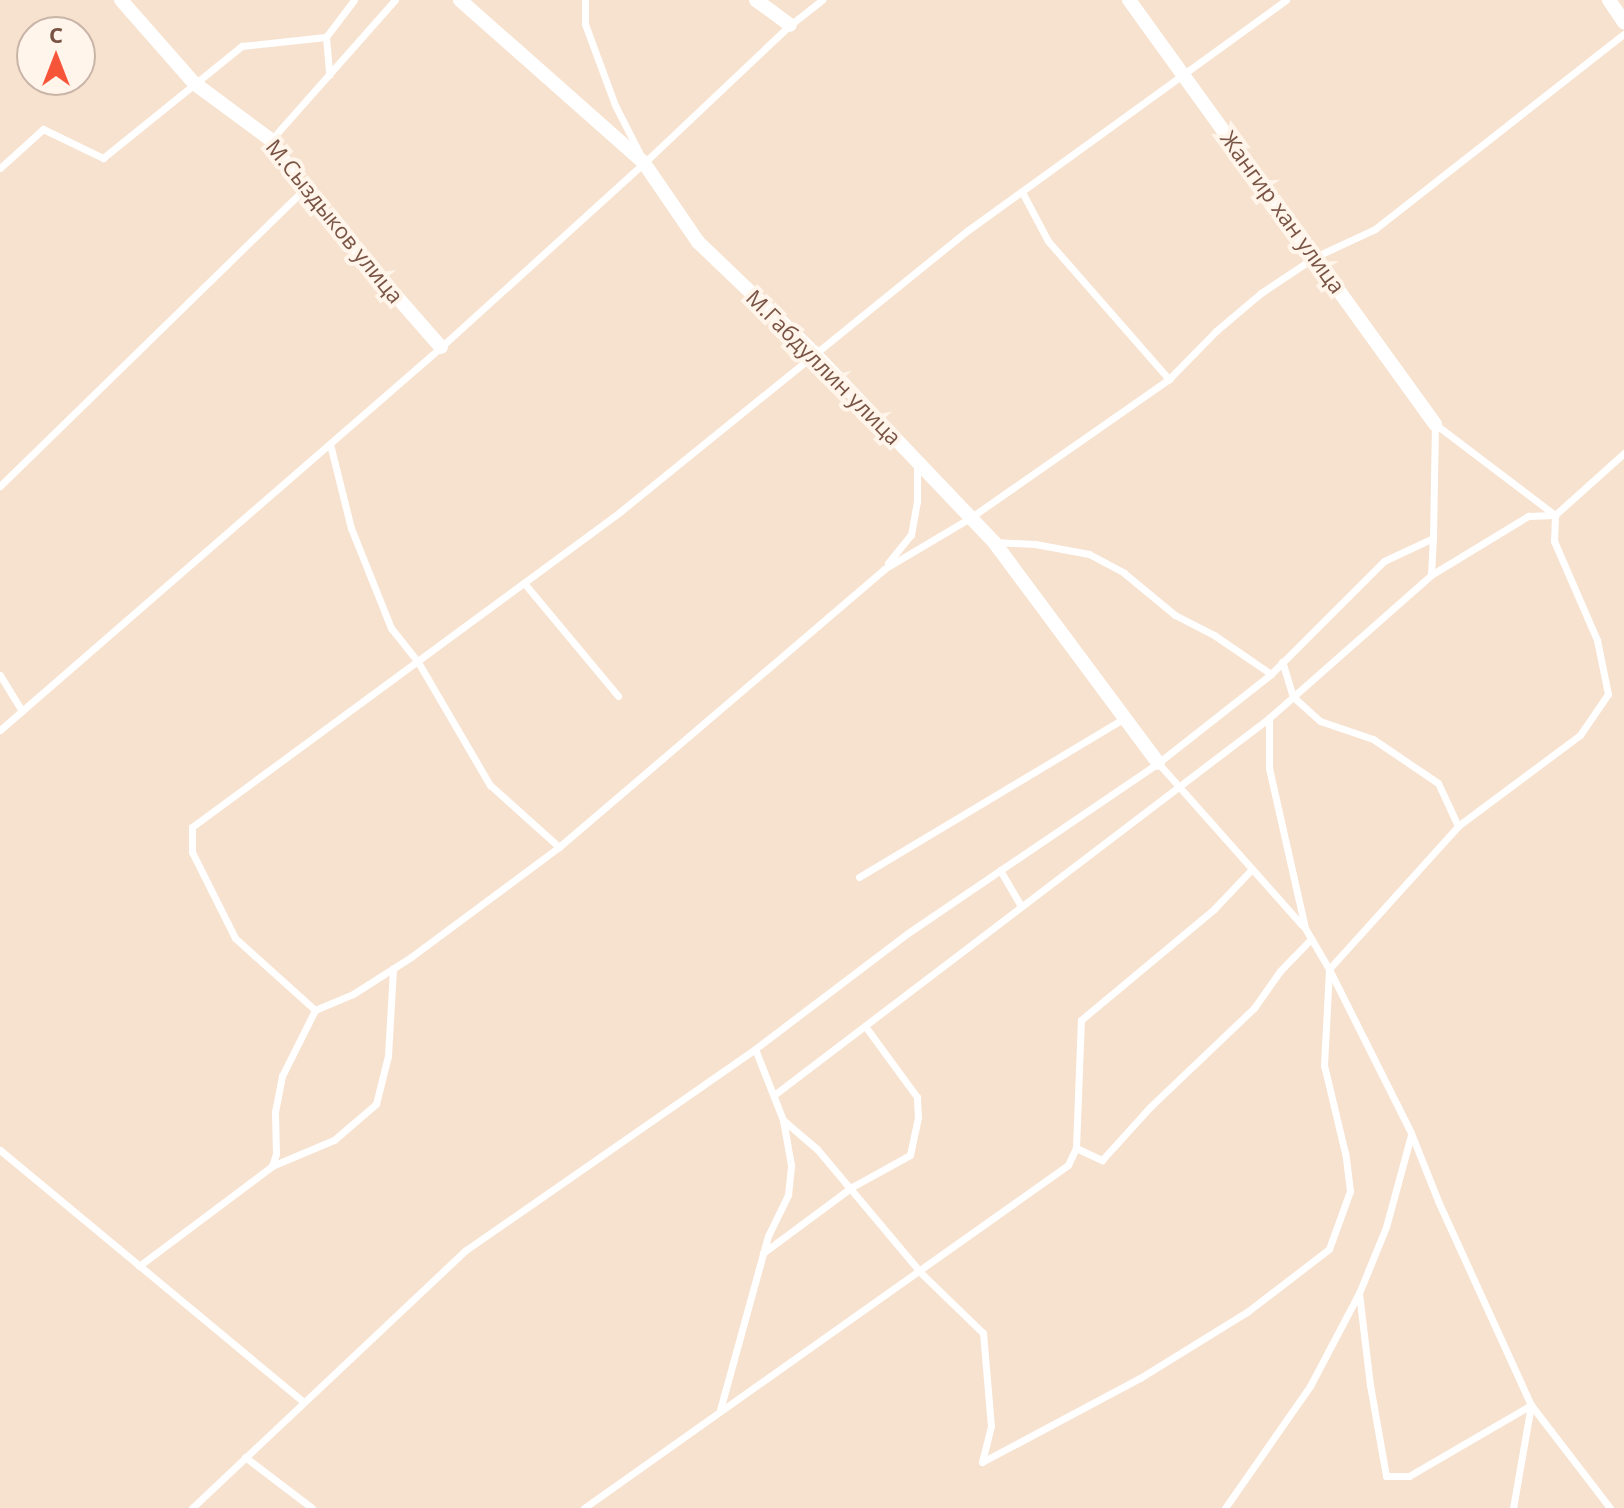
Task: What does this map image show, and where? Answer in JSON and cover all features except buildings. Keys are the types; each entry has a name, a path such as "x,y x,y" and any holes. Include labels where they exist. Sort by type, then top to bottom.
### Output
{"street":[{"name":"М.Сыздыков улица","path":"121,0 194,83 271,140 303,190 441,347"},
{"name":"М.Габдуллин улица","path":"460,0 644,163 698,242 813,352 994,542 1158,763"},
{"path":"756,0 790,25"},
{"name":"Жангир хан улица","path":"1129,0 1435,424"},
{"path":"1609,0 1624,22"}],"lane":[{"path":"329,76 326,37 354,0"},
{"path":"271,140 395,0"},
{"path":"585,0 585,24 615,105 644,163"},
{"path":"0,730 441,347 644,163 790,25 822,0"},
{"path":"315,1010 235,938 192,852 192,827 620,512 813,352 1022,192 1286,0"},
{"path":"272,1166 276,1154 275,1112 282,1076 315,1010 353,994 393,968 559,847 884,569 919,545 970,518 1169,379 1249,303 1315,257 1375,229 1624,34"},
{"path":"0,168 43,129 103,158 242,46 326,37"},
{"path":"0,486 303,190"},
{"path":"1022,192 1048,241 1169,379"},
{"path":"1435,424 1555,515"},
{"path":"1431,575 1435,424"},
{"path":"330,444 351,528 391,628 418,662 490,785 559,847"},
{"path":"774,1095 1177,784 1269,718 1431,575 1528,516 1555,515 1624,453"},
{"path":"884,569 911,535 917,502 917,462"},
{"path":"783,1120 817,1149 921,1273 983,1333 991,1426 982,1462 1140,1378 1247,1312 1329,1249 1350,1191 1345,1153 1324,1065 1329,969 1458,826 1580,735 1608,694 1597,640 1554,541 1555,515"},
{"path":"192,1508 466,1250 755,1049 908,933 1158,763 1271,674 1384,561 1433,538"},
{"path":"994,542 1035,544 1089,554 1124,573 1175,615 1214,635 1271,674"},
{"path":"524,583 618,696"},
{"path":"1282,662 1293,697 1320,721 1373,739 1438,783 1458,826"},
{"path":"0,675 22,711"},
{"path":"859,877 1125,718"},
{"path":"1269,718 1269,768 1305,928"},
{"path":"1158,763 1305,928 1329,969 1411,1133 1438,1201 1531,1405 1610,1508"},
{"path":"584,1508 720,1410 921,1273 1068,1165 1076,1148 1081,1020 1214,909 1252,869"},
{"path":"1000,870 1021,906"},
{"path":"1076,1148 1102,1160 1150,1107 1254,1008 1280,971 1311,939"},
{"path":"139,1266 272,1166 334,1140 376,1104 388,1056 393,968"},
{"path":"763,1253 852,1187 910,1155 918,1118 917,1097 865,1026"},
{"path":"720,1410 763,1253 788,1195 791,1165 783,1120 755,1049"},
{"path":"1225,1508 1310,1386 1359,1293 1386,1227 1411,1133"},
{"path":"0,1150 303,1402"},
{"path":"1359,1293 1370,1385 1386,1476 1409,1476 1531,1405"},
{"path":"1513,1508 1531,1405"},
{"path":"245,1457 312,1508"}],"shaded area":[{"path":"0,0 1624,0 1624,1508 0,1508"}]}
